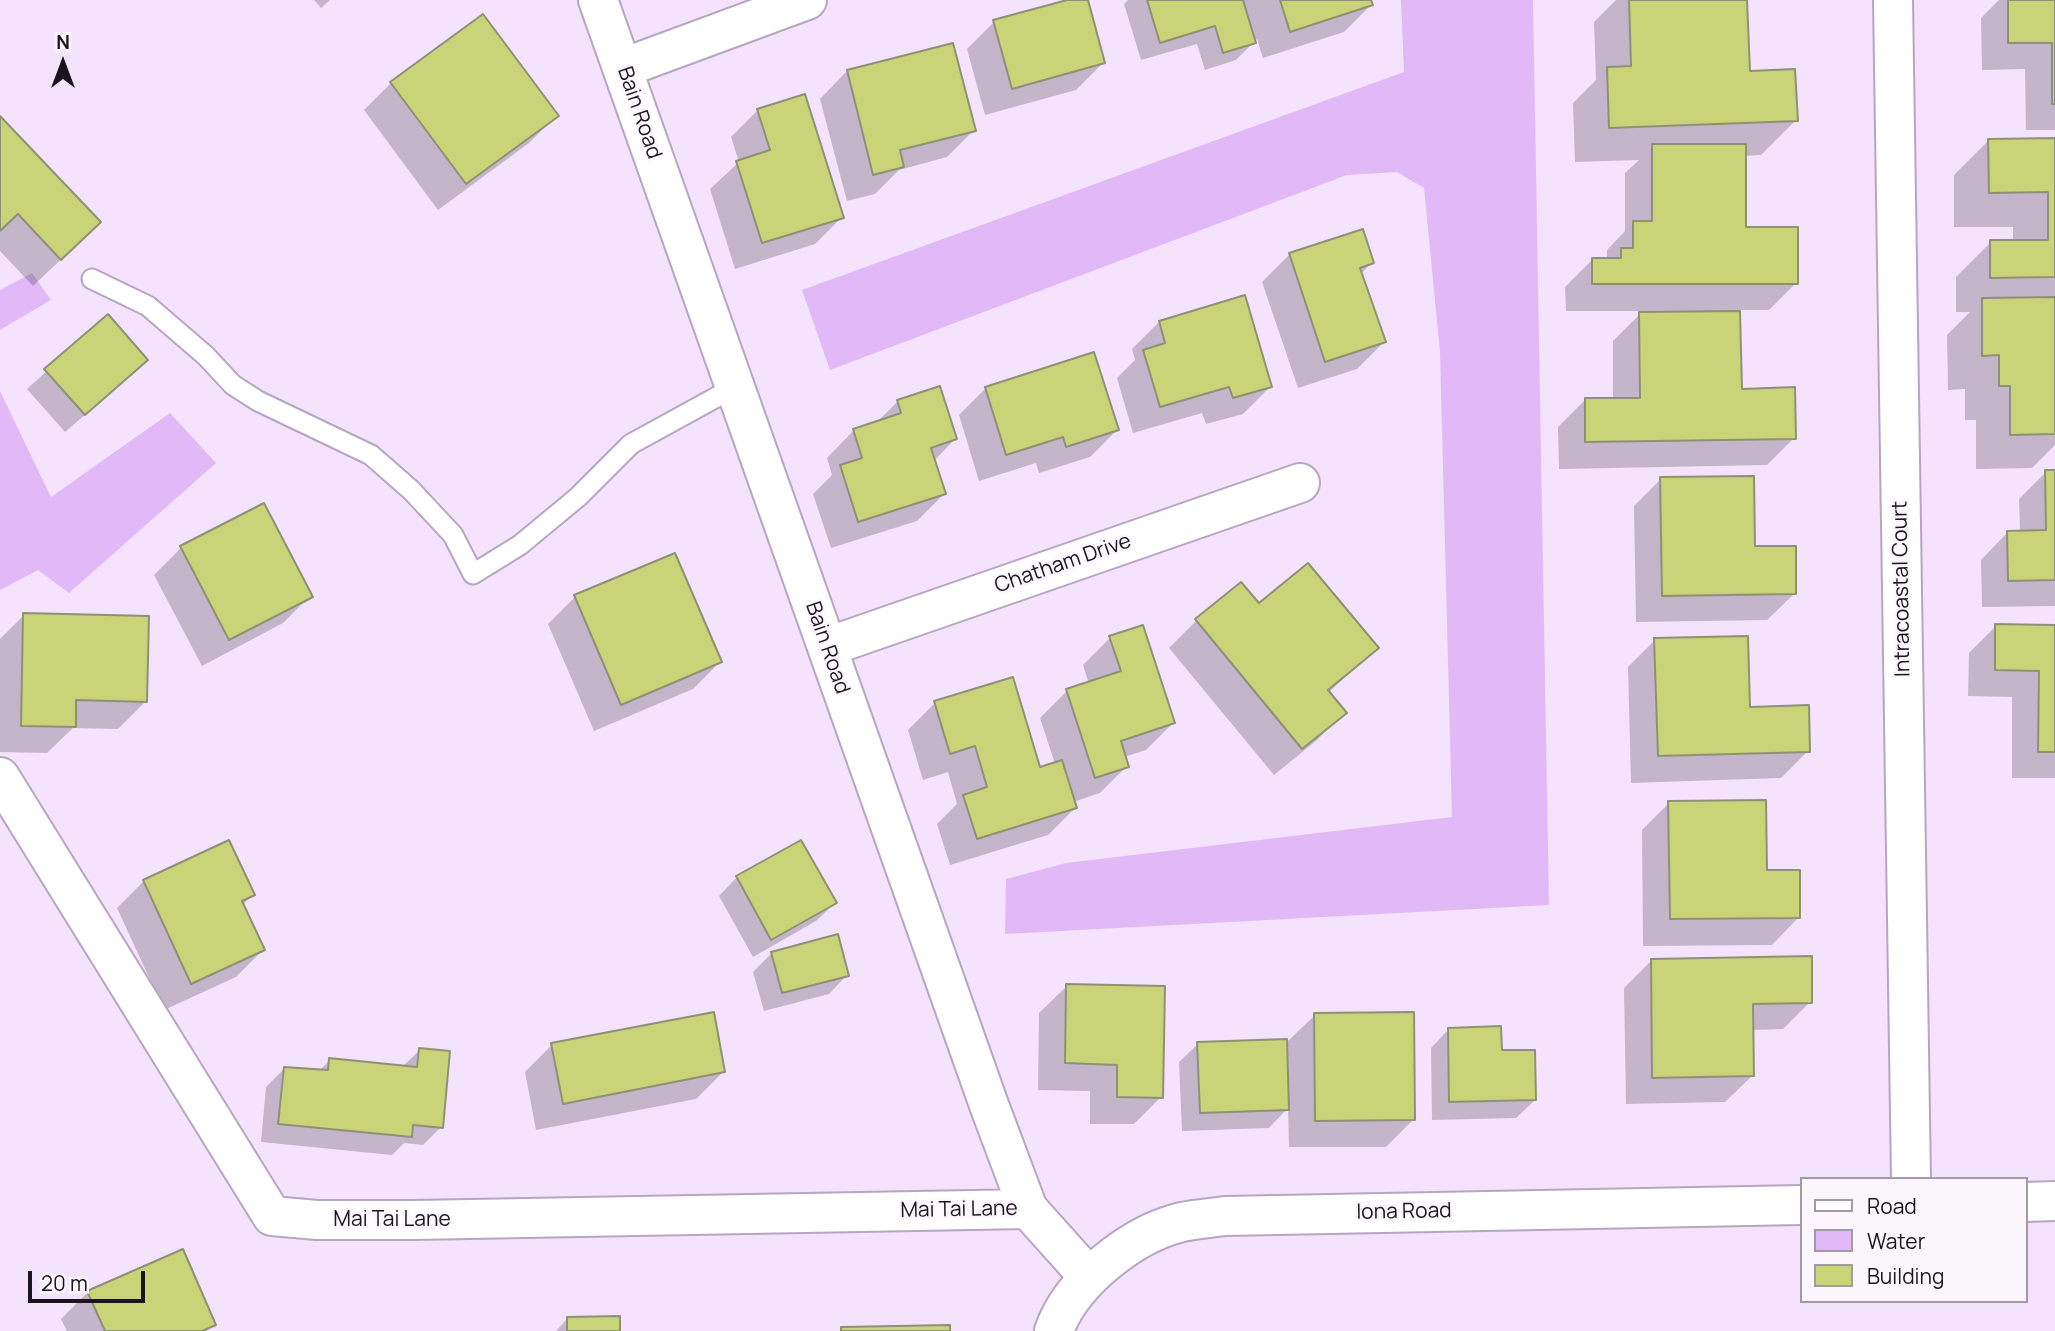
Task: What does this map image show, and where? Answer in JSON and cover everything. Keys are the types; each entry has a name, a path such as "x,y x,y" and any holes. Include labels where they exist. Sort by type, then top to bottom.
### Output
{"street":[{"name":"Bain Road","path":"598,0 1028,1209 1089,1277"},
{"path":"623,68 807,0"},
{"name":"Intracoastal Court","path":"1893,0 1911,1177"},
{"name":"Chatham Drive","path":"827,647 1300,483"},
{"name":"Mai Tai Lane","path":"0,777 272,1216 317,1220 414,1220 1028,1209"},
{"path":"2027,1202 2055,1201"},
{"name":"Iona Road","path":"1054,1331 1089,1277 1136,1240 1181,1222 1225,1216 1800,1205"}],"lane":[{"path":"92,279 148,306 206,356 233,385 258,401 371,456 411,491 453,535 473,574 520,545 578,497 631,444 735,387"}],"water":[{"path":"1401,0 1533,0 1549,905 1005,934 1006,879 1066,863 1452,817 1440,352 1424,188 1397,172 1347,175 830,370 802,290 1404,72"},
{"path":"32,273 51,300 0,330 0,290"},
{"path":"0,391 51,497 170,413 216,463 69,593 38,570 0,590"}],"building":[{"path":"1067,0 1088,0 1105,63 1012,89 993,20"},
{"path":"1147,0 1243,0 1256,43 1223,53 1215,26 1160,43"},
{"path":"1280,0 1371,0 1373,5 1290,32"},
{"path":"1629,0 1747,0 1750,71 1795,69 1798,121 1609,128 1607,67 1631,66"},
{"path":"2008,0 2055,0 2055,104 2052,104 2052,43 2008,43"},
{"path":"483,14 559,116 466,184 390,82"},
{"path":"953,43 976,131 900,150 904,167 873,175 847,70"},
{"path":"805,94 844,218 762,243 736,161 770,150 757,109"},
{"path":"0,116 101,222 61,260 18,214 0,231"},
{"path":"2055,138 2055,277 1990,278 1990,240 2048,240 2048,192 1989,193 1988,139"},
{"path":"1652,144 1746,144 1746,227 1798,227 1798,284 1592,284 1592,258 1621,258 1621,248 1633,248 1633,221 1652,221"},
{"path":"1363,229 1374,263 1360,268 1386,342 1325,362 1289,253"},
{"path":"1245,295 1272,387 1233,398 1229,387 1160,407 1143,350 1165,343 1159,321"},
{"path":"2055,297 2055,434 2010,435 2010,386 1999,386 1999,355 1982,356 1982,298"},
{"path":"1740,311 1742,389 1795,387 1796,439 1585,442 1585,398 1640,398 1639,312"},
{"path":"108,314 148,360 85,415 44,369"},
{"path":"1094,352 1119,430 1066,447 1063,437 1006,455 985,387"},
{"path":"940,386 957,439 931,448 946,494 858,522 840,465 862,458 853,429 901,413 897,400"},
{"path":"2045,470 2055,470 2055,580 2008,581 2007,531 2046,530"},
{"path":"1754,476 1755,546 1796,546 1796,594 1662,596 1660,477"},
{"path":"264,503 313,597 229,640 180,546"},
{"path":"675,553 722,662 621,705 574,595"},
{"path":"1308,563 1379,648 1328,690 1347,713 1302,749 1195,619 1241,582 1259,603"},
{"path":"23,613 149,616 147,702 76,700 76,727 21,726"},
{"path":"1995,624 2055,625 2055,752 2038,752 2039,671 1995,670"},
{"path":"1143,625 1175,723 1121,741 1129,767 1095,778 1066,689 1121,671 1109,636"},
{"path":"1748,636 1750,707 1809,705 1810,752 1658,756 1654,638"},
{"path":"1013,677 1040,767 1062,760 1077,808 977,839 963,795 987,787 975,746 950,754 934,701"},
{"path":"1766,800 1767,870 1800,870 1800,918 1670,919 1668,801"},
{"path":"229,840 255,895 242,901 265,950 191,984 143,880"},
{"path":"801,840 837,903 771,940 736,876"},
{"path":"838,934 849,976 782,993 771,952"},
{"path":"1812,956 1812,1003 1753,1004 1754,1076 1652,1078 1651,959"},
{"path":"1066,984 1165,986 1163,1098 1117,1097 1117,1065 1065,1063"},
{"path":"714,1012 725,1072 563,1104 551,1043"},
{"path":"1414,1012 1415,1120 1315,1121 1314,1013"},
{"path":"1501,1026 1502,1050 1535,1050 1536,1100 1449,1102 1448,1028"},
{"path":"1287,1039 1289,1110 1200,1113 1197,1042"},
{"path":"419,1048 450,1051 443,1128 413,1125 412,1137 278,1124 284,1067 328,1070 329,1058 417,1067"},
{"path":"183,1249 216,1325 202,1331 105,1331 87,1291"},
{"path":"620,1316 620,1331 567,1331 567,1317"},
{"path":"950,1325 950,1331 841,1331 841,1327"}]}
